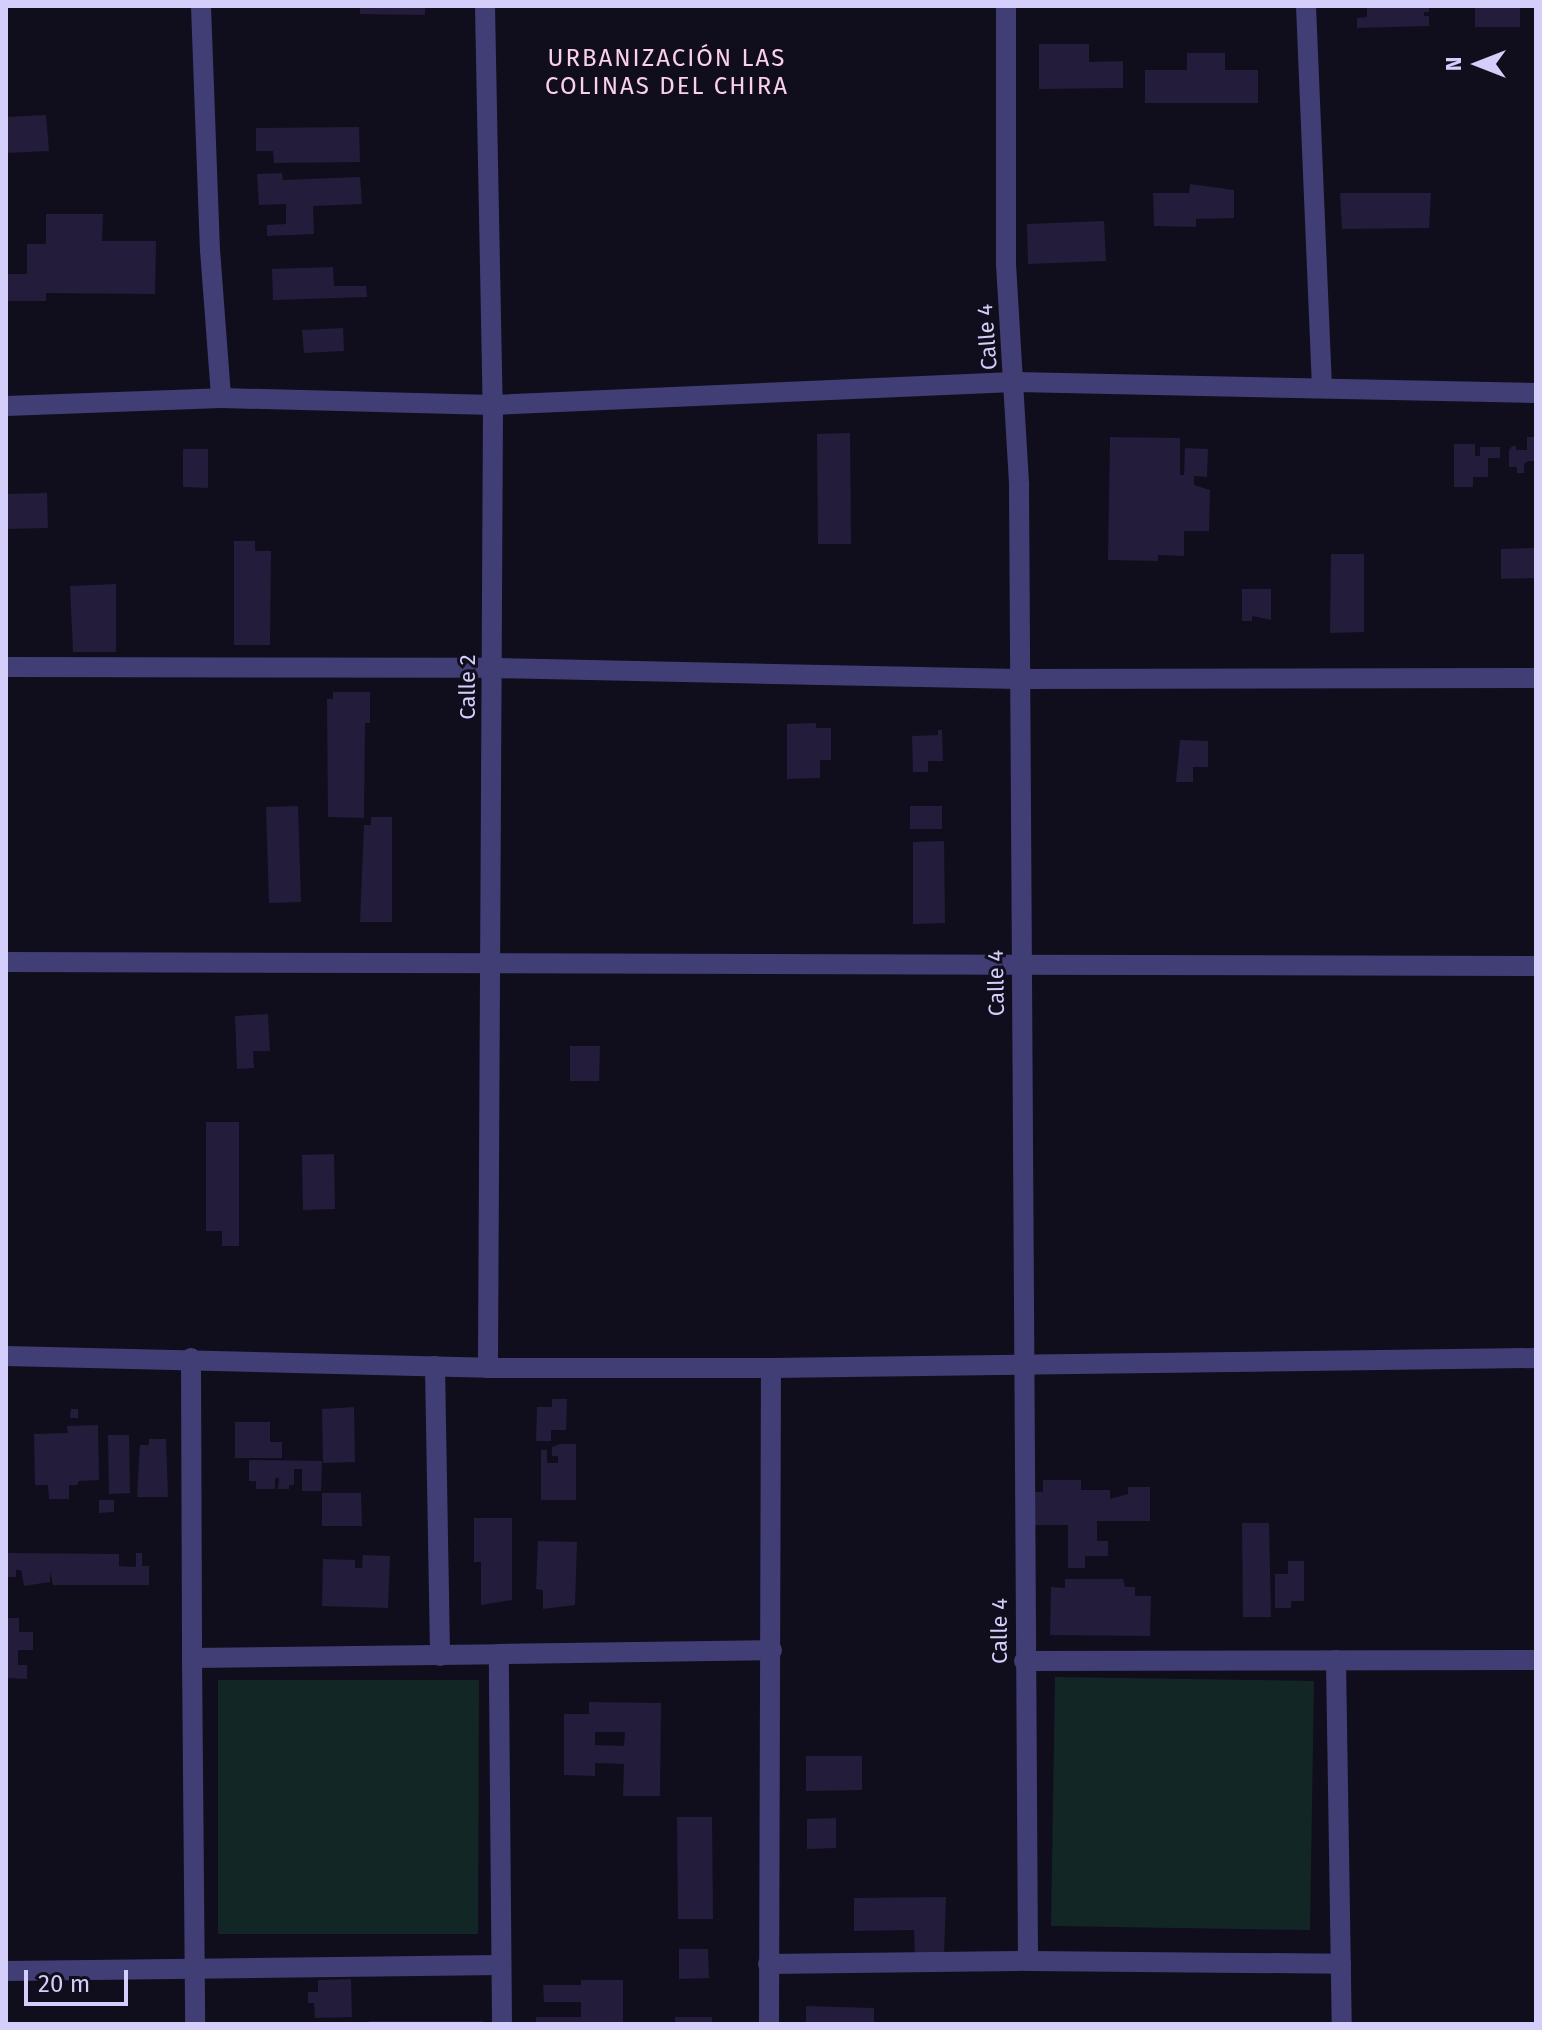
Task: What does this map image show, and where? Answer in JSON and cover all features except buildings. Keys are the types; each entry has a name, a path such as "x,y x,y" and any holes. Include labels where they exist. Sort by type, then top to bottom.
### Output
{"street":[{"path":"201,6 210,250 221,398"},
{"name":"Calle 2","path":"485,6 493,405 488,1368"},
{"name":"Calle 4","path":"1006,6 1006,264 1019,486 1019,963 1028,1961"},
{"path":"1306,6 1322,388"},
{"path":"6,406 221,398 493,405 1013,382 1536,393"},
{"path":"6,667 492,668 1019,679 1536,678"},
{"path":"6,962 1536,966"},
{"path":"6,1356 191,1358 488,1368 771,1368 1536,1358"},
{"path":"191,1358 195,2024"},
{"path":"435,1366 440,1656"},
{"path":"769,2024 771,1368"},
{"path":"192,1658 772,1650"},
{"path":"499,1654 502,2024"},
{"path":"1336,1660 1342,2024"},
{"path":"1024,1661 1536,1660"},
{"path":"768,1964 1028,1961 1341,1964"},
{"path":"6,1971 501,1965"}],"green space":[{"path":"1055,1677 1314,1681 1310,1930 1051,1926"},
{"path":"218,1680 479,1680 478,1934 218,1934"}],"district":[{"name":"URBANIZACIÓN LAS COLINAS DEL CHIRA","path":"667,73"}]}
